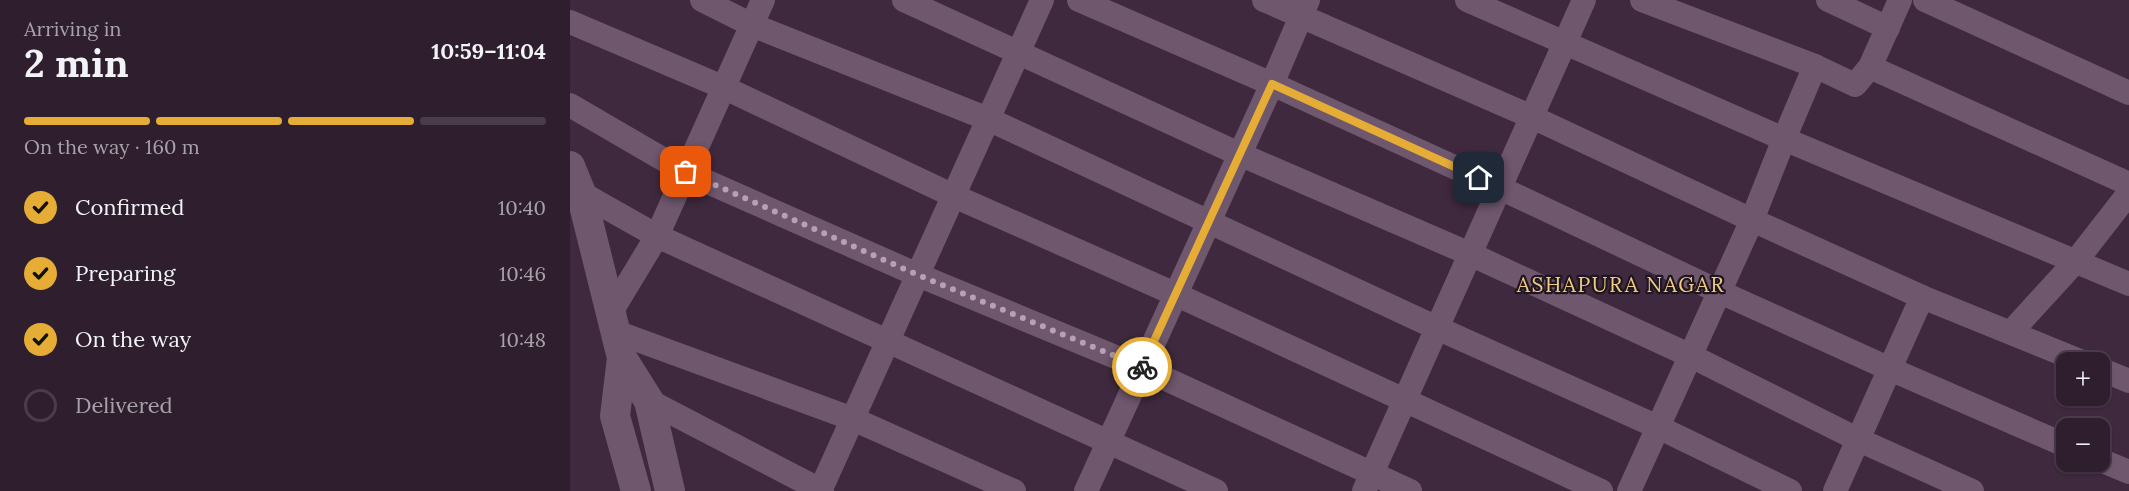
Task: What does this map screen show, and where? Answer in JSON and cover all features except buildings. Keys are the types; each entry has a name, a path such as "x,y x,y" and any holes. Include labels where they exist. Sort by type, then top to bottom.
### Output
{"street":[{"path":"702,0 752,24 988,119 1437,328 1658,427 1790,491"},
{"path":"636,491 615,416 616,334 657,236 764,0"},
{"path":"904,0 1239,154 1470,254 1690,356 1859,440 1972,491"},
{"path":"649,401 821,491 1042,0"},
{"path":"1079,0 1272,84 1720,292 2056,441"},
{"path":"1264,0 1305,8 1752,220 1922,297 2059,352"},
{"path":"1467,0 1784,139 2129,284"},
{"path":"1368,482 1584,0"},
{"path":"1642,0 1815,66 1855,85 1870,67 1900,0"},
{"path":"1828,0 1888,28"},
{"path":"1925,0 2129,93"},
{"path":"1086,491 1305,8"},
{"path":"570,22 725,88 954,196 1175,294 1601,491"},
{"path":"1629,491 1752,220 1815,66"},
{"path":"1870,67 2129,184"},
{"path":"570,105 686,172 918,275 1142,368 1368,482 1410,491"},
{"path":"570,166 581,193 616,334 649,401 670,491"},
{"path":"581,193 657,236 1216,491"},
{"path":"2011,332 2076,261 2129,193"},
{"path":"1835,491 1922,297"},
{"path":"616,334 853,419 1014,491"},
{"path":"2110,373 2129,381"},
{"path":"2110,464 2129,472"}],"way so far":[{"path":"686,172 918,275 1142,367"}],"district":[{"name":"ASHAPURA NAGAR","path":"1621,285"}],"route":[{"path":"1142,367 1272,84 1479,178"}]}
